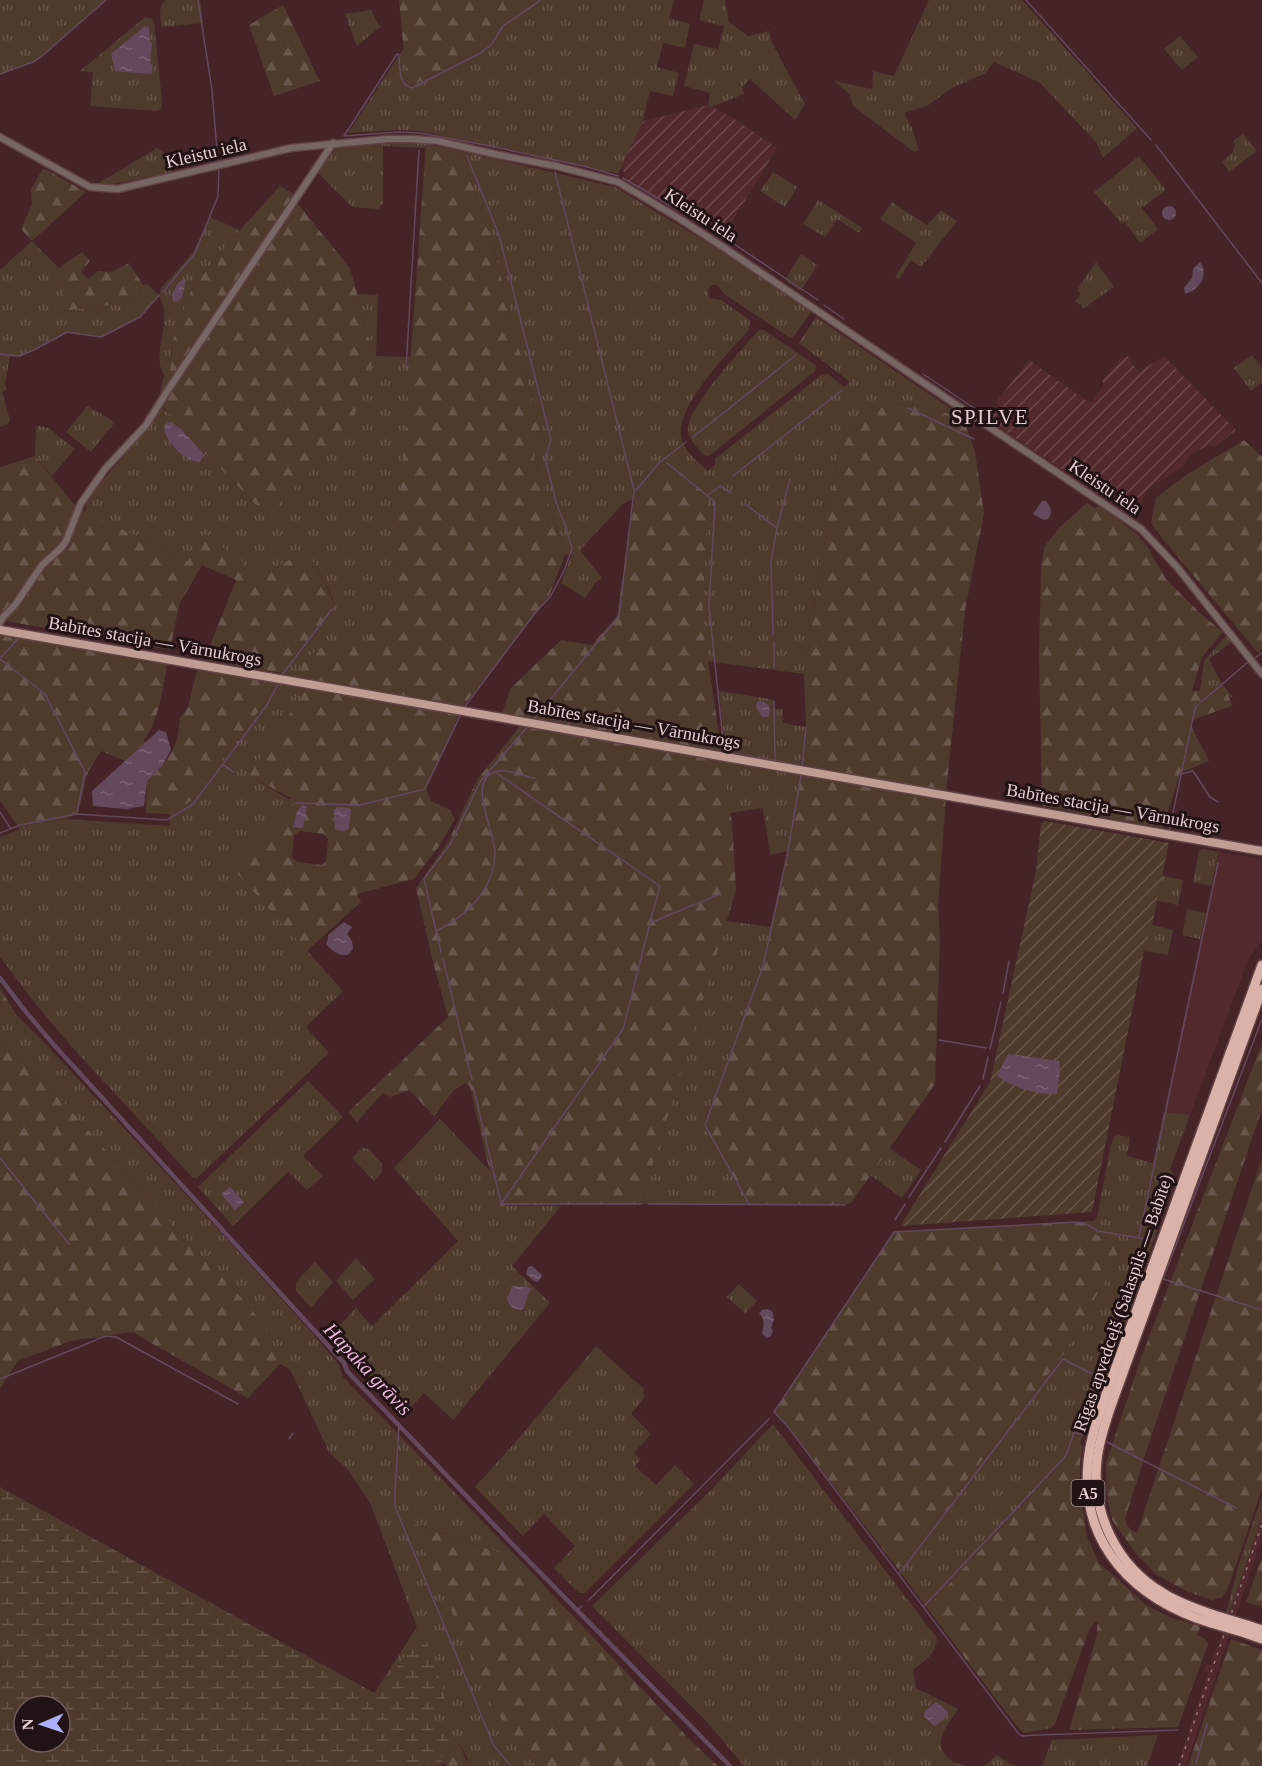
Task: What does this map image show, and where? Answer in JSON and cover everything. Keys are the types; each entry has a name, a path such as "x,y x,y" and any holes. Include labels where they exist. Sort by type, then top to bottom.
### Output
{"highway":[{"name":"Rīgas apvedceļš (Salaspils — Babīte)","path":"1262,965 1257,993 1106,1420 1099,1444 1096,1468 1097,1494 1102,1517 1109,1534 1124,1558 1143,1579 1164,1594 1213,1619 1246,1629 1262,1630"},
{"name":"Rīgas apvedceļš (Salaspils — Babīte)","path":"1246,1629 1262,1639"}],"main road":[{"name":"Babītes stacija — Vārnukrogs","path":"0,630 1262,851"}],"street":[{"name":"Kleistu iela","path":"0,137 90,187 118,189 291,148 388,139 438,141 610,179 641,195 723,247 1141,529 1176,567 1262,674"},
{"path":"0,623 42,565 66,541 81,503 105,469 140,433 152,416 333,143"}],"shaded area":[{"path":"708,105 736,120 777,148 722,238 626,181 622,166 643,121"},
{"path":"1127,356 1139,372 1164,356 1236,430 1216,446 1207,446 1191,454 1182,467 1147,490 1138,518 1131,516 986,418 990,409 998,406 997,401 1029,360 1090,403 1103,387 1103,379 1120,359"},
{"path":"1219,852 1262,859 1262,940 1248,960 1190,1115 1164,1112"},
{"path":"1262,1517 1262,1539 1235,1617 1229,1615"},
{"path":"1223,1631 1230,1633 1186,1766 1177,1766 1208,1673 1204,1671 1206,1664 1211,1665"}],"green space":[{"path":"0,0 106,0 41,57 0,74"},
{"path":"165,0 200,0 203,23 162,27 160,9"},
{"path":"399,0 534,0 492,32 484,47 414,84 407,85"},
{"path":"534,0 674,0 669,18 690,24 685,48 663,43 657,67 679,73 673,96 650,91 643,121 618,174 419,131 348,133 404,48 407,85 414,84 484,47 492,32"},
{"path":"704,0 725,0 729,22 748,36 769,31 771,41 805,104 795,120 750,79 742,87 744,94 711,107 708,105 710,93 684,86 694,44 718,49 724,26 699,20"},
{"path":"929,0 1022,0 1137,128 1103,158 1096,142 1039,82 994,62 986,73 952,88 927,106 904,113 919,150 914,152 853,106 850,95 834,81 872,89 873,71 894,76"},
{"path":"283,5 320,81 274,96 249,25"},
{"path":"371,10 380,27 357,46 345,14"},
{"path":"145,17 151,18 154,22 161,109 157,111 90,106 93,72 80,71"},
{"path":"1180,36 1198,57 1182,70 1164,49"},
{"path":"1243,134 1257,151 1229,172 1222,162 1233,152 1235,144 1233,141"},
{"path":"401,143 426,144 426,148 383,146 383,203 378,209 352,207 318,173 336,147"},
{"path":"426,144 461,151 492,241 540,432 534,458 565,555 549,596 461,709 296,679 305,659 320,648 367,642 394,584"},
{"path":"157,148 164,153 168,169 175,172 112,184 97,184"},
{"path":"461,151 615,187 723,252 811,312 790,338 724,294 717,285 712,285 708,289 709,298 721,300 750,320 749,330 703,383 685,415 681,430 683,443 691,455 708,471 715,465 715,459 821,375 828,374 844,387 850,382 799,343 816,317 963,417 902,403 860,413 840,444 804,674 707,661 702,620 668,462 634,499 623,504 580,550 602,578 595,583 585,598 561,583 572,554 565,555 534,458 540,432 492,241"},
{"path":"1139,156 1166,190 1142,208 1158,229 1140,243 1125,222 1122,224 1094,192"},
{"path":"45,169 86,192 32,241 21,229 32,204 31,190 42,170"},
{"path":"773,172 797,187 785,207 760,191"},
{"path":"280,186 295,195 291,200 297,203 350,268 374,357 349,432 267,516 206,454 202,459 203,453 181,429 170,422 173,418 158,402 164,376 169,380 173,340 194,283"},
{"path":"818,200 862,228 859,233 837,219 825,237 803,224"},
{"path":"892,202 927,225 941,210 957,221 921,267 911,260 899,279 895,277 916,243 880,219"},
{"path":"210,217 240,230 194,283 173,340 169,381 160,365 164,312 159,296 140,317 107,335 101,337 63,333 34,350 19,356 10,356 5,384 7,390 2,392 10,420 8,424 0,427 0,270 32,241 59,268 64,311 127,303 138,294 143,285 147,284 159,295 161,288 192,254"},
{"path":"82,252 90,261 81,272 88,279 98,271 112,272 129,263 143,285 138,294 127,303 63,311 63,287 59,268"},
{"path":"801,254 817,265 801,291 785,280"},
{"path":"1096,262 1114,287 1084,308 1075,301 1081,294 1077,290"},
{"path":"357,294 378,295 376,356 411,357 394,584 367,643 320,648 294,683 306,690 250,775 288,799 292,799 292,810 229,863 343,991 306,1027 329,1053 197,1178 193,1178 71,1046 0,957 0,837 20,829 66,819 170,826 170,814 192,800 264,704 281,672 336,607 315,563 296,556 267,572 247,572 243,568 188,561 85,512 87,500 162,408 174,418 165,424 173,447 188,458 200,462 206,454 267,516 374,357"},
{"path":"759,330 764,330 816,365 815,371 709,456 703,455 689,435 690,422 716,379"},
{"path":"1252,355 1262,367 1262,382 1251,391 1234,368"},
{"path":"902,403 963,417 975,452 984,513 965,611 946,793 802,768 806,726 804,674 840,444 860,413"},
{"path":"87,406 115,422 91,452 66,432"},
{"path":"36,427 49,428 75,449 52,476 35,456"},
{"path":"1244,440 1262,457 1262,649 1258,653 1151,523 1156,498 1186,475"},
{"path":"35,456 77,508 188,561 204,534 242,561 243,568 247,572 267,572 296,556 315,563 336,607 281,673 207,660 207,653 236,580 202,565 179,605 170,650 0,620 0,467"},
{"path":"668,462 708,495 702,620 732,822 736,890 641,1204 498,1206 470,1087 466,1083 454,1090 434,1116 409,1090 391,1097 383,1093 357,1122 348,1112 448,1017 416,888 449,840 477,780 524,721 502,713 511,688 561,640 592,645 617,616 634,499"},
{"path":"1087,503 1095,508 1099,505 1137,534 1166,579 1223,632 1202,657 1192,691 1211,690 1228,694 1232,706 1197,718 1190,724 1209,761 1180,773 1163,828 1042,806 1039,654 1041,570 1044,547 1060,527"},
{"path":"0,633 168,663 157,714 143,741 146,742 125,761 101,751 88,772 78,813 66,819 20,829 0,801"},
{"path":"1226,636 1232,642 1209,659 1221,682 1233,698 1217,691 1200,691 1204,661"},
{"path":"198,666 276,681 264,704 192,800 170,814 146,813 147,781 162,766 173,750 180,718 188,707"},
{"path":"310,687 459,715 426,788 431,801 452,811 455,819 440,845 414,879 357,894 361,902 307,951 228,863 292,810 292,799 249,775","holes":["300,831 324,834 328,839 326,861 322,865 297,862 292,857 294,836"]},
{"path":"719,691 770,699 774,701 774,709 782,709 783,722 806,727 802,768 788,851 770,855 763,808 730,813 722,761 726,760"},
{"path":"801,773 946,797 938,906 940,939 935,1084 851,1203 845,1205 749,1204 705,1125 763,966 788,851"},
{"path":"1045,821 1169,843 1152,925 1144,951 1092,1212 900,1226 990,1082 1036,871 1041,824"},
{"path":"1203,849 1219,852 1211,886 1193,882 1199,851"},
{"path":"1162,876 1183,880 1178,905 1157,901"},
{"path":"1187,909 1206,913 1200,939 1182,935"},
{"path":"726,921 771,927 763,966 705,1125 749,1204 641,1204"},
{"path":"1152,925 1173,930 1168,955 1144,951"},
{"path":"0,988 15,1013 9,1014 0,1002"},
{"path":"0,1002 9,1014 15,1013 41,1039 314,1335 339,1365 343,1377 520,1560 414,1523 516,1742 537,1766 482,1766 469,1761 460,1744 448,1748 442,1764 436,1766 378,1710 375,1692 417,1627 371,1505 349,1471 329,1452 290,1369 280,1364 267,1328 234,1289 178,1232 66,1105 0,1039"},
{"path":"0,1039 66,1105 178,1232 234,1289 267,1328 280,1364 248,1398 132,1332 71,1341 18,1361 0,1389"},
{"path":"1262,1043 1262,1109 1125,1519 1129,1528 1137,1533 1262,1158 1262,1489 1228,1588 1222,1598 1215,1598 1214,1601 1186,1591 1158,1576 1136,1554 1112,1520 1107,1497 1106,1463 1141,1358"},
{"path":"308,1081 343,1117 303,1156 323,1176 307,1190 288,1172 233,1226 198,1187"},
{"path":"1164,1112 1190,1115 1170,1169 1175,1176 1175,1181 1080,1444 927,1608 898,1569 1063,1355 1116,1261 1119,1244 1092,1233 1084,1223 1078,1222 1093,1221 1097,1218 1114,1137 1117,1135 1130,1137 1127,1156 1153,1163"},
{"path":"440,1119 490,1171 499,1206 561,1206 512,1266 550,1303 453,1420 424,1393 405,1414 336,1336 337,1328 356,1308 372,1326 458,1241 394,1168"},
{"path":"362,1148 369,1149 382,1164 382,1172 374,1181 352,1158"},
{"path":"889,1148 921,1170 902,1198 870,1175"},
{"path":"1078,1222 1090,1227 1092,1233 1119,1244 1116,1261 1063,1355 898,1569 789,1428 774,1412 894,1232"},
{"path":"356,1258 375,1279 353,1300 336,1281"},
{"path":"315,1262 333,1282 311,1308 296,1291 296,1282"},
{"path":"739,1284 757,1301 745,1313 727,1297"},
{"path":"596,1346 644,1389 645,1397 631,1414 651,1434 634,1453 641,1459 635,1466 656,1485 675,1465 694,1484 585,1593 579,1593 554,1568 575,1546 544,1514 523,1536 475,1487"},
{"path":"773,1424 937,1638 932,1653 913,1670 916,1688 958,1709 943,1734 941,1747 951,1760 966,1766 744,1766 706,1721 592,1606 711,1490"},
{"path":"1080,1444 1083,1447 1080,1462 1080,1492 1086,1534 1099,1563 1146,1605 1172,1618 1201,1626 1197,1635 1204,1638 1208,1644 1178,1727 1069,1730 1096,1638 1098,1621 1090,1628 1055,1724 1051,1728 1024,1733 927,1608"},
{"path":"0,1487 378,1695 423,1629 449,1709 434,1713 432,1723 439,1732 457,1740 457,1744 448,1748 441,1758 442,1764 436,1766 0,1766"},
{"path":"1262,1496 1262,1517 1229,1614 1226,1613 1240,1560"},
{"path":"413,1523 520,1560 692,1742 718,1766 537,1766 516,1742 491,1702"},
{"path":"1262,1557 1262,1607 1246,1602"},
{"path":"1231,1639 1262,1650 1262,1766 1188,1766"},
{"path":"1158,1735 1147,1766 1042,1766 1052,1740"},
{"path":"460,1744 466,1760 482,1766 442,1764 441,1758 448,1748"},
{"path":"997,1755 1014,1766 984,1766"}],"water":[{"path":"145,26 149,27 152,43 150,57 152,74 115,71 111,54"},
{"path":"1166,206 1172,206 1176,213 1172,220 1166,220 1162,216 1162,210"},
{"path":"1200,262 1204,272 1202,281 1199,286 1185,294 1184,288 1192,278 1193,269"},
{"path":"183,279 186,280 182,298 176,302 173,301 175,288"},
{"path":"170,422 181,429 203,453 200,462 188,459 173,446 164,430 165,424"},
{"path":"1042,501 1046,501 1051,510 1048,519 1044,520 1033,514"},
{"path":"762,701 769,705 768,717 762,717 756,707 757,702"},
{"path":"159,730 166,732 171,750 162,766 147,781 144,806 126,809 93,806 92,791"},
{"path":"302,805 307,806 303,828 293,827 297,812"},
{"path":"337,807 351,810 349,828 345,831 335,830 334,810"},
{"path":"344,922 352,927 347,934 352,941 353,949 348,955 341,955 326,944 328,935"},
{"path":"1008,1054 1059,1061 1057,1094 1026,1090 997,1076"},
{"path":"230,1187 244,1202 235,1210 221,1194"},
{"path":"532,1266 542,1275 538,1282 526,1274 528,1267"},
{"path":"512,1286 525,1286 532,1289 522,1310 512,1308 507,1300"},
{"path":"762,1310 772,1311 774,1319 771,1328 773,1331 767,1338 762,1334 763,1321 759,1314"},
{"path":"936,1702 947,1711 948,1715 934,1726 924,1716 925,1711"}],"waterway":[{"path":"0,74 41,57 106,0"},
{"path":"198,0 212,90 218,163"},
{"path":"399,56 402,80 412,88 479,54 491,45 503,26 541,0"},
{"path":"1026,0 1151,140"},
{"path":"399,55 397,54 344,136 399,132 420,133 587,167 618,176"},
{"path":"1156,145 1262,283"},
{"path":"406,368 419,150"},
{"path":"463,709 535,613 550,597 564,571 572,549 556,502 545,458 551,440 499,235 467,156"},
{"path":"163,292 195,253 218,196 219,168"},
{"path":"534,719 619,616 634,490 555,172"},
{"path":"623,178 680,211"},
{"path":"687,215 724,238"},
{"path":"731,242 818,300"},
{"path":"0,354 19,356 67,332 101,337 140,317 159,295"},
{"path":"824,305 844,319"},
{"path":"693,437 796,355"},
{"path":"923,374 977,410"},
{"path":"733,476 842,390"},
{"path":"908,408 974,439"},
{"path":"634,490 660,462 686,442"},
{"path":"667,463 715,502 709,607 724,750"},
{"path":"777,528 790,479"},
{"path":"708,495 720,486 731,493"},
{"path":"745,504 777,528 771,561 773,635"},
{"path":"282,675 332,609"},
{"path":"1,657 18,639"},
{"path":"774,642 774,667"},
{"path":"1256,657 1262,653"},
{"path":"0,659 45,694 85,772 77,813"},
{"path":"1200,703 1248,662"},
{"path":"0,833 20,825 76,814 167,820 193,804 267,705 278,684"},
{"path":"774,701 775,760"},
{"path":"1169,832 1195,708 1198,705"},
{"path":"296,803 360,805 425,789 460,716"},
{"path":"441,952 424,879 451,843 480,782 528,726"},
{"path":"802,767 806,727"},
{"path":"565,734 792,773"},
{"path":"731,753 793,764"},
{"path":"223,765 234,772"},
{"path":"436,931 468,909 477,900 490,879 495,854 482,795 483,784 488,776 503,771 535,778"},
{"path":"1181,774 1193,771 1210,797 1218,802"},
{"path":"495,772 660,886 650,922"},
{"path":"749,1204 705,1125 763,966 788,851 801,775"},
{"path":"0,812 11,829"},
{"path":"1139,1237 1218,863"},
{"path":"501,1204 623,1029 650,923 720,894"},
{"path":"443,959 472,1080"},
{"path":"1003,993 1009,961"},
{"name":"Hapaka grāvis","path":"0,978 54,1045 344,1363 347,1371 730,1766"},
{"path":"990,1049 1001,1002"},
{"path":"1262,1019 1163,1279 1262,1310"},
{"path":"939,1040 986,1048"},
{"path":"983,1079 988,1057"},
{"path":"473,1086 501,1203"},
{"path":"945,1142 980,1086"},
{"path":"909,1197 941,1148"},
{"path":"0,1158 69,1244"},
{"path":"502,1204 641,1204"},
{"path":"648,1204 845,1205"},
{"path":"895,1220 905,1204"},
{"path":"1152,1240 1098,1231 1078,1222 894,1232 774,1412 788,1427 1018,1733 1022,1736 1178,1730"},
{"path":"97,1339 106,1336 116,1337 238,1404"},
{"path":"0,1379 96,1340"},
{"path":"899,1574 1063,1359 1100,1378"},
{"path":"924,1606 1065,1457 1096,1377"},
{"path":"589,1600 769,1419"},
{"path":"399,1425 395,1507 494,1746 511,1766"},
{"path":"289,1439 293,1433"},
{"path":"1076,1433 1084,1435"},
{"path":"1107,1442 1236,1508"},
{"name":"Hapaka grāvis","path":"578,1610 582,1606"},
{"path":"1196,1763 1207,1724"}],"railway":[{"path":"1179,1766 1262,1524"}],"district":[{"name":"SPILVE","path":"990,417"}]}
